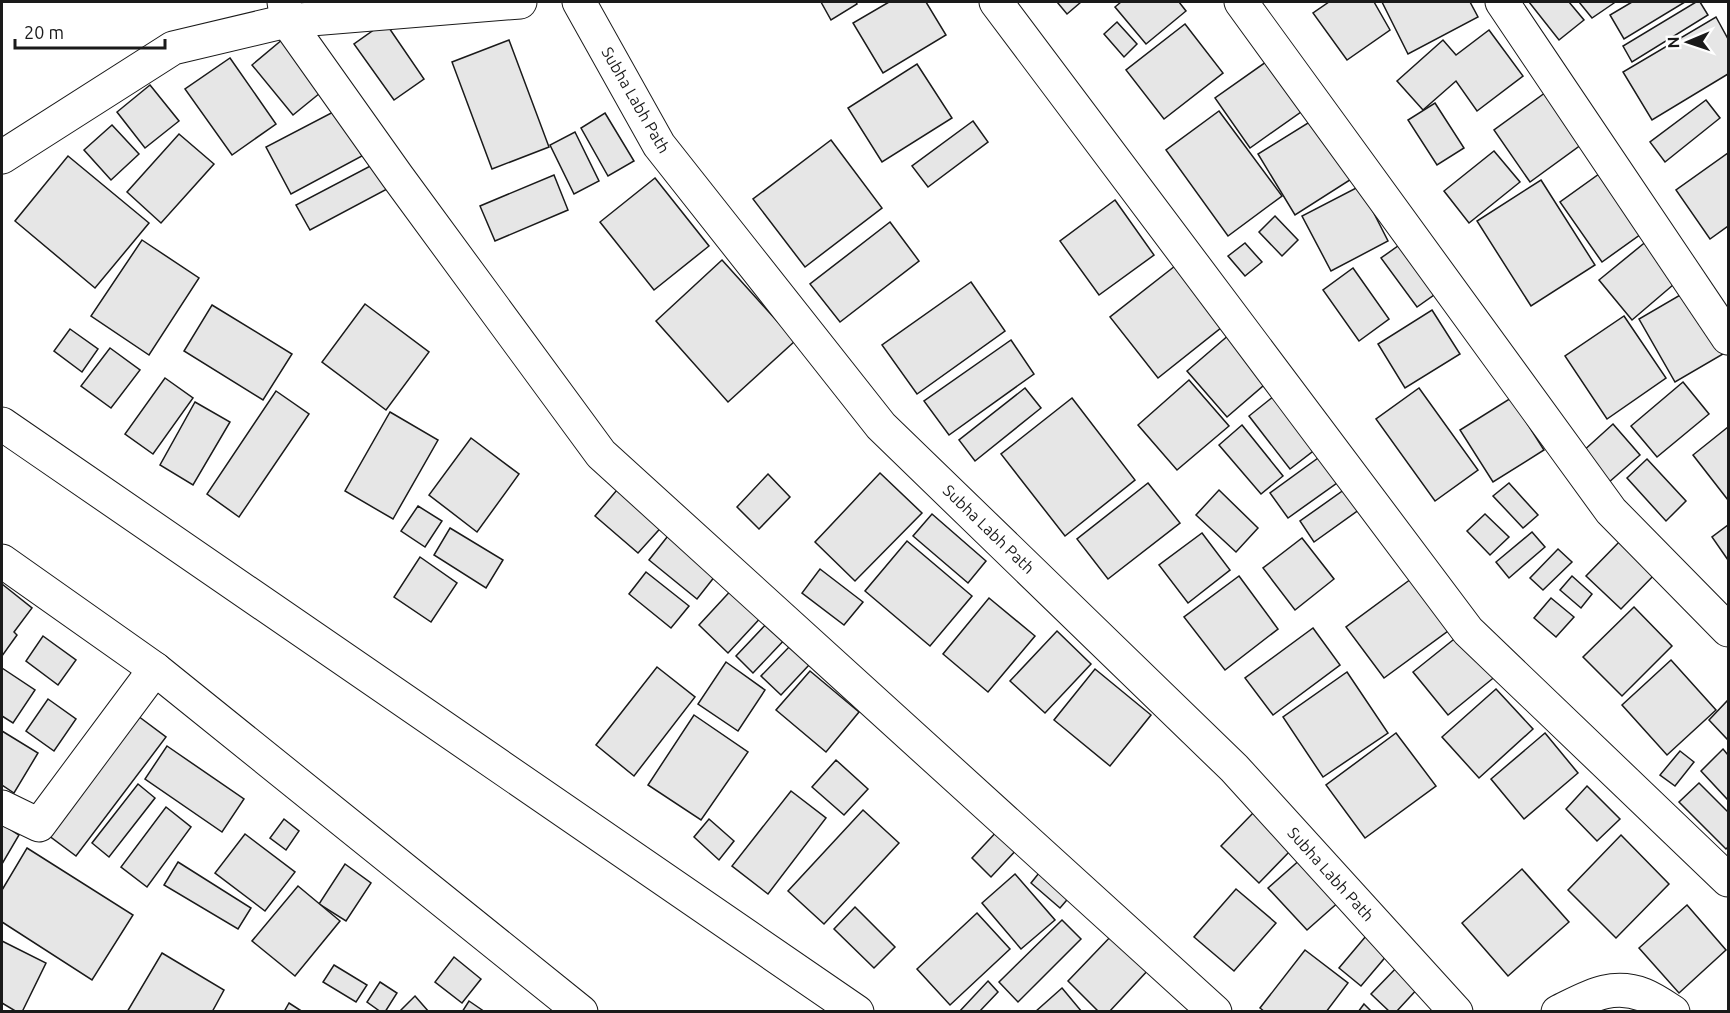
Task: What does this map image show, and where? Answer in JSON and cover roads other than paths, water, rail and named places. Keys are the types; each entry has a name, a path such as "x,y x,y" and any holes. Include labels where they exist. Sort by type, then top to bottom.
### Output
{"street":[{"path":"2,157 173,48 285,11 520,2"},
{"name":"Subha Labh Path","path":"579,2 659,145 881,426 1234,768 1456,1011"},
{"path":"996,2 1468,631 1728,880"},
{"path":"1241,2 1611,511 1728,630"},
{"path":"1502,2 1728,338"},
{"path":"285,11 397,176 602,454 1215,1011"},
{"path":"2,424 857,1011"},
{"path":"2,561 155,669 581,1011"},
{"path":"2,807 39,825 155,669"},
{"path":"1558,1011 1602,991 1622,990 1644,995 1673,1011"}]}
